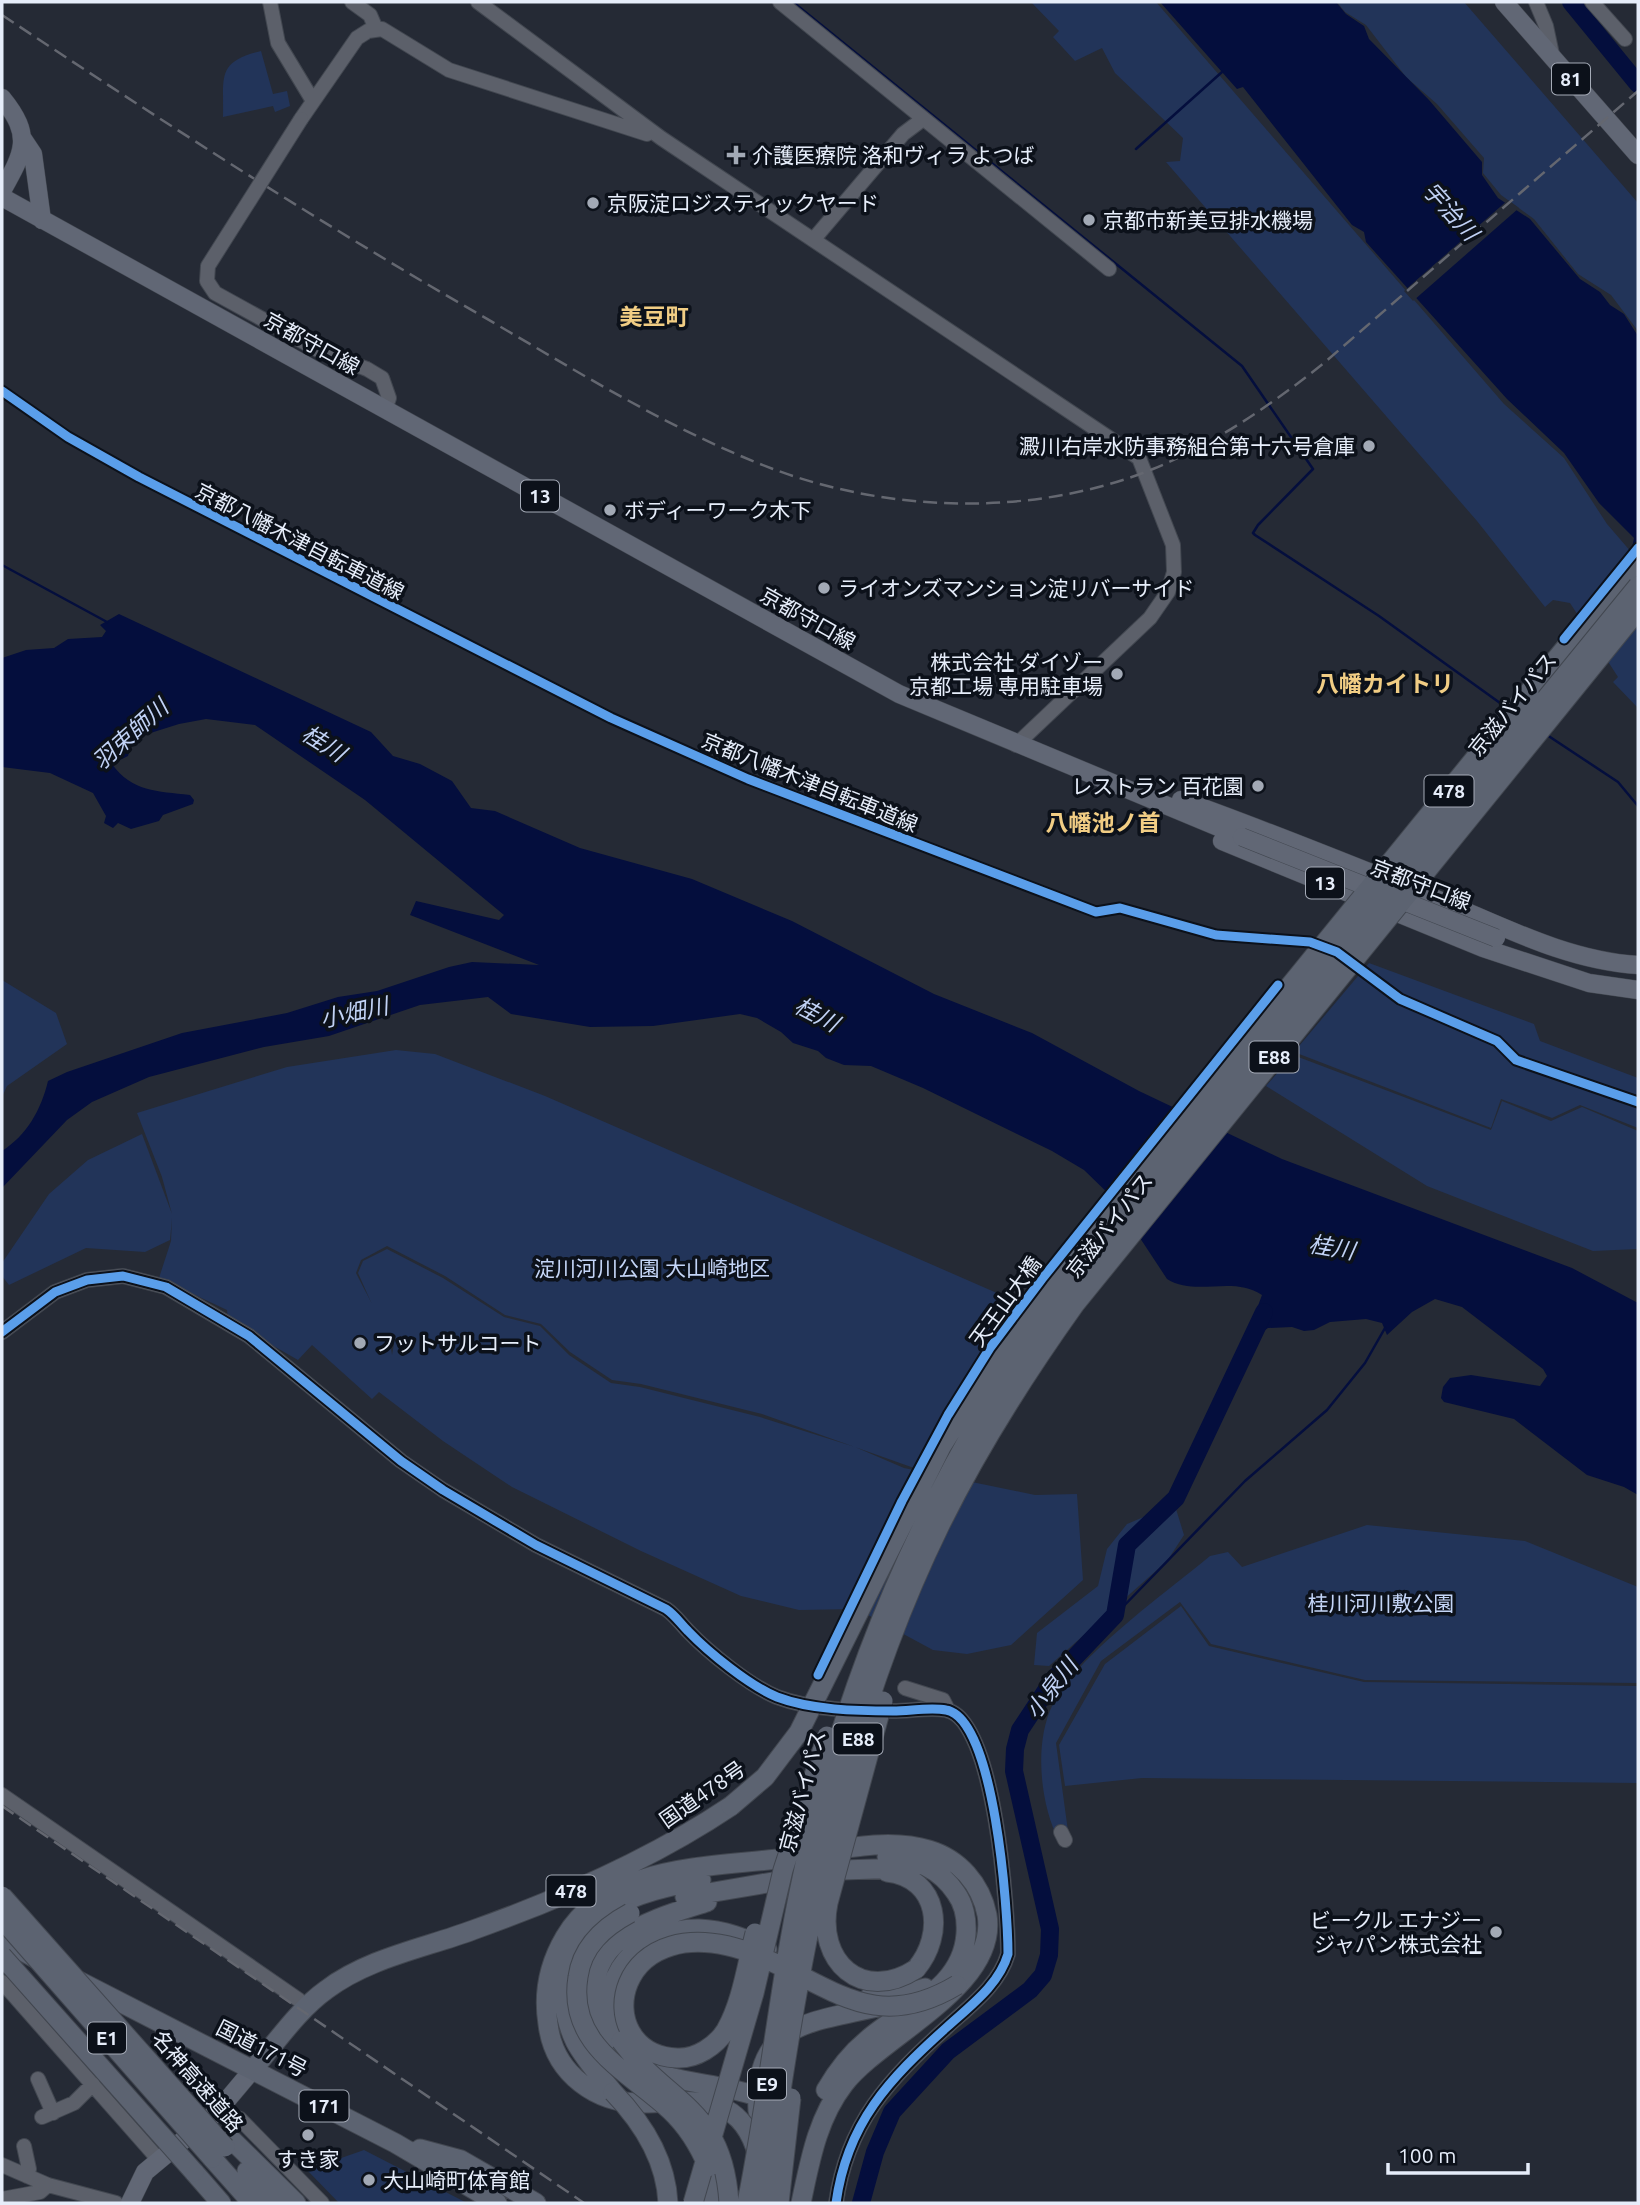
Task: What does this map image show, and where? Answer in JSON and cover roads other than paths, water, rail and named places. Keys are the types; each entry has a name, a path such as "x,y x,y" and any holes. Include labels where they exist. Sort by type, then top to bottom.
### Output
{"highway":[{"name":"国道478号","path":"254,2068 324,1991 400,1954 513,1916 681,1840 731,1806 765,1777 799,1732 934,1459 1009,1339 1092,1229 1638,560"},
{"name":"京滋バイパス","path":"796,1965 810,1843 856,1687 891,1597 961,1451 1025,1346 1105,1239 1638,586"},
{"name":"京滋バイパス","path":"796,1965 855,1745 894,1633 940,1524 1003,1412 1082,1295 1638,610"},
{"name":"E88","path":"694,2203 754,1993 783,1870 811,1782 841,1699 885,1594 935,1493 961,1451"},
{"path":"858,1869 895,1873 907,1878 917,1885 932,1906 935,1933 929,1952 916,1969 888,1982 873,1982 851,1974 838,1963 829,1947 825,1915 893,1667 940,1524"},
{"path":"811,1782 763,1901 757,1924 751,1948 748,1960 742,1984 736,2005 724,2033 706,2050 683,2058 649,2050 633,2035 625,2014 628,1981 650,1955 683,1942 717,1943 742,1950 755,1955 767,1960 831,1993 869,2004 895,2006 923,2001 957,1985"},
{"path":"765,2197 751,2136 731,2112 707,2102 646,2103 605,2097 585,2088 568,2072 550,2039 546,2000 554,1956 570,1928 605,1895 654,1876 891,1845 927,1849 942,1855 965,1872 976,1885 985,1908 988,1931 975,1966 957,1985 865,2062 844,2084 818,2132 791,2202"},
{"path":"689,1882 846,1859 903,1858 919,1862 944,1878 958,1896 964,1911 966,1937 963,1955 948,1980 867,2039 832,2079 813,2115 791,2202"},
{"path":"713,2203 711,2179 702,2152 683,2123 604,2056 591,2040 579,2014 576,1985 587,1949 629,1907 689,1882 769,1860"},
{"path":"668,2203 665,2178 652,2144 575,2041 565,2012 564,1980 571,1954 588,1927 608,1910 778,1880 858,1869 906,1868 920,1872 948,1898 956,1919 954,1951 944,1971 925,1988 894,2003 806,2025 771,2046 760,2066 758,2082 765,2197"},
{"path":"778,1880 640,1925 609,1950 602,1961 595,1986 599,2023 612,2044 630,2061 663,2074 750,2094 776,2113 786,2135 793,2163 791,2202"},
{"name":"名神高速道路","path":"2,1896 135,2044 223,2148 252,2203"},
{"name":"名神高速道路","path":"2,1919 275,2203"},
{"path":"729,2203 725,2171 708,2131 691,2108 628,2050 615,2028 610,2000 617,1971 626,1958 645,1942 677,1931 713,1930 748,1940 839,1986 860,1993 891,1996 925,1988"},
{"name":"国道171号","path":"4,1948 254,2068 395,2143 497,2203"},
{"name":"E1","path":"4,1948 221,2203"},
{"name":"国道478号","path":"254,2068 299,2000 313,1984 353,1961 400,1954"},
{"path":"791,2202 789,2127 796,1965"},
{"name":"E9","path":"765,2197 796,1965"},
{"name":"E9","path":"747,2203 796,1965"},
{"path":"613,2092 648,2145 658,2178 659,2203"},
{"path":"395,2143 461,2160 536,2203"},
{"path":"223,2148 296,2203"},
{"path":"194,2172 211,2203"}],"main road":[{"name":"81","path":"1504,2 1638,155"},
{"path":"2,98 19,122 23,139 33,154 35,187 42,220"},
{"path":"2,191 19,162 23,139"},
{"name":"京都守口線","path":"2,197 380,400 889,689 1020,746 1490,936 1581,966 1638,975"},
{"name":"13","path":"1020,746 1043,748 1068,756 1262,828 1589,984 1638,990"},
{"name":"13","path":"1020,746 1039,762 1252,857 1490,936 1638,965"},
{"path":"130,2203 145,2172 217,2112 254,2068"}],"street":[{"path":"270,2 278,43 313,101"},
{"path":"352,2 370,15 376,29"},
{"path":"478,2 661,138 1037,387 1139,458 1170,533 1175,558 1168,592 1150,618 1020,746"},
{"path":"780,2 1109,270"},
{"path":"1536,2 1546,26 1553,59"},
{"path":"1592,2 1625,39"},
{"path":"380,400 367,369 322,352 298,339 215,293 206,281 208,266 301,119 357,38 382,29 449,70 661,138"},
{"path":"813,240 903,134 923,118"},
{"path":"1252,857 1262,828"},
{"path":"2,1332 37,1304 71,1284 106,1276 123,1276 166,1287 249,1336 401,1461 443,1490 536,1545 671,1609 695,1638 762,1690 776,1696 825,1707 890,1711 948,1710"},
{"path":"836,2203 847,2153 864,2116 899,2072 981,1997 1004,1967 1008,1954 996,1823 987,1774 974,1737 959,1717 948,1710 943,1700 905,1688"},
{"path":"2,1795 299,2000"},
{"path":"2,1982 159,2160"},
{"path":"38,2079 48,2115 74,2103 93,2084"},
{"path":"236,2089 240,2119"},
{"path":"217,2112 240,2119 322,2203"},
{"path":"24,2146 29,2169 27,2176"},
{"path":"2,2165 48,2185 116,2203"},
{"path":"2,2199 40,2192 48,2185"}],"water":[{"name":"宇治川","path":"1160,2 1336,2 1346,14 1364,26 1369,39 1429,100 1482,162 1482,175 1498,198 1530,219 1580,279 1600,292 1610,305 1624,314 1638,336 1638,556 1632,548 1634,538 1599,503 1564,453 1507,399 1366,242 1364,232 1352,225 1243,87 1237,89"},
{"path":"119,614 371,732 393,756 420,764 452,781 471,808 495,811 580,848 692,879 792,921 934,994 1032,1033 1139,1091 1282,1159 1572,1268 1638,1303 1638,1495 1624,1487 1587,1475 1514,1419 1444,1402 1441,1398 1443,1387 1450,1378 1471,1375 1540,1386 1547,1376 1543,1369 1462,1307 1435,1299 1412,1312 1387,1335 1382,1323 1366,1319 1330,1322 1314,1330 1304,1331 1292,1327 1268,1328 1258,1335 1249,1330 1262,1295 1251,1289 1190,1286 1167,1279 1115,1200 1084,1170 1052,1151 923,1088 871,1066 844,1065 826,1058 818,1051 793,1043 781,1032 757,1018 740,1014 653,1026 590,1027 511,1014 488,997 420,1005 329,1036 264,1047 149,1077 92,1102 67,1120 2,1188 2,1151 19,1137 32,1121 48,1081 67,1072 182,1033 287,1013 338,997 377,991 449,967 472,962 539,965 410,915 416,901 499,920 504,915 365,800 255,725 206,719 141,736 131,745 128,756 112,764 137,785 156,791 190,795 194,800 193,804 163,815 159,821 131,829 118,823 113,828 104,823 106,816 93,793 50,773 2,767 2,658 26,650 54,648 68,639 102,637 106,631 100,625"}],"waterway":[{"path":"793,2 1242,366 1313,469 1253,533 1379,616 1507,708"},
{"path":"1571,2 1638,84"},
{"path":"1136,149 1222,72"},
{"path":"2,565 107,622"},
{"path":"1547,735 1618,782 1638,806"},
{"name":"小泉川","path":"861,2203 875,2152 892,2112 948,2051 1030,1990 1043,1975 1049,1955 1050,1929 1014,1771 1015,1749 1020,1730 1053,1680 1115,1615 1127,1545 1176,1498 1264,1312"},
{"path":"1115,1615 1245,1481 1327,1410 1365,1363 1385,1328"}],"railway":[{"path":"2,15 180,132 360,244 661,418 773,469 818,484 914,501 963,504 1012,502 1108,485 1176,459 1221,435 1284,394 1324,363 1638,91"},
{"path":"2,1806 584,2203"}],"place":[{"name":"介護医療院 洛和ヴィラ よつば","path":"736,155"},
{"name":"京阪淀ロジスティックヤード","path":"593,203"},
{"name":"京都市新美豆排水機場","path":"1089,220"},
{"name":"澱川右岸水防事務組合第十六号倉庫","path":"1369,446"},
{"name":"ボディーワーク木下","path":"610,510"},
{"name":"ライオンズマンション淀リバーサイド","path":"824,588"},
{"name":"株式会社 ダイゾー 京都工場 専用駐車場","path":"1117,674"},
{"name":"レストラン 百花園","path":"1258,786"},
{"name":"フットサルコート","path":"360,1343"},
{"name":"ビークル エナジー ジャパン株式会社","path":"1496,1932"},
{"name":"すき家","path":"308,2135"},
{"name":"大山崎町体育館","path":"369,2180"}],"district":[{"name":"美豆町","path":"654,316"},
{"name":"八幡カイトリ","path":"1385,683"},
{"name":"八幡池ノ首","path":"1103,822"}],"water label":[{"name":"羽束師川","path":"130,734"},
{"name":"桂川","path":"324,743"},
{"name":"小畑川","path":"354,1012"},
{"name":"桂川","path":"817,1014"},
{"name":"桂川","path":"1332,1247"}],"park label":[{"name":"淀川河川公園 大山崎地区","path":"652,1268"},
{"name":"桂川河川敷公園","path":"1381,1603"}]}
